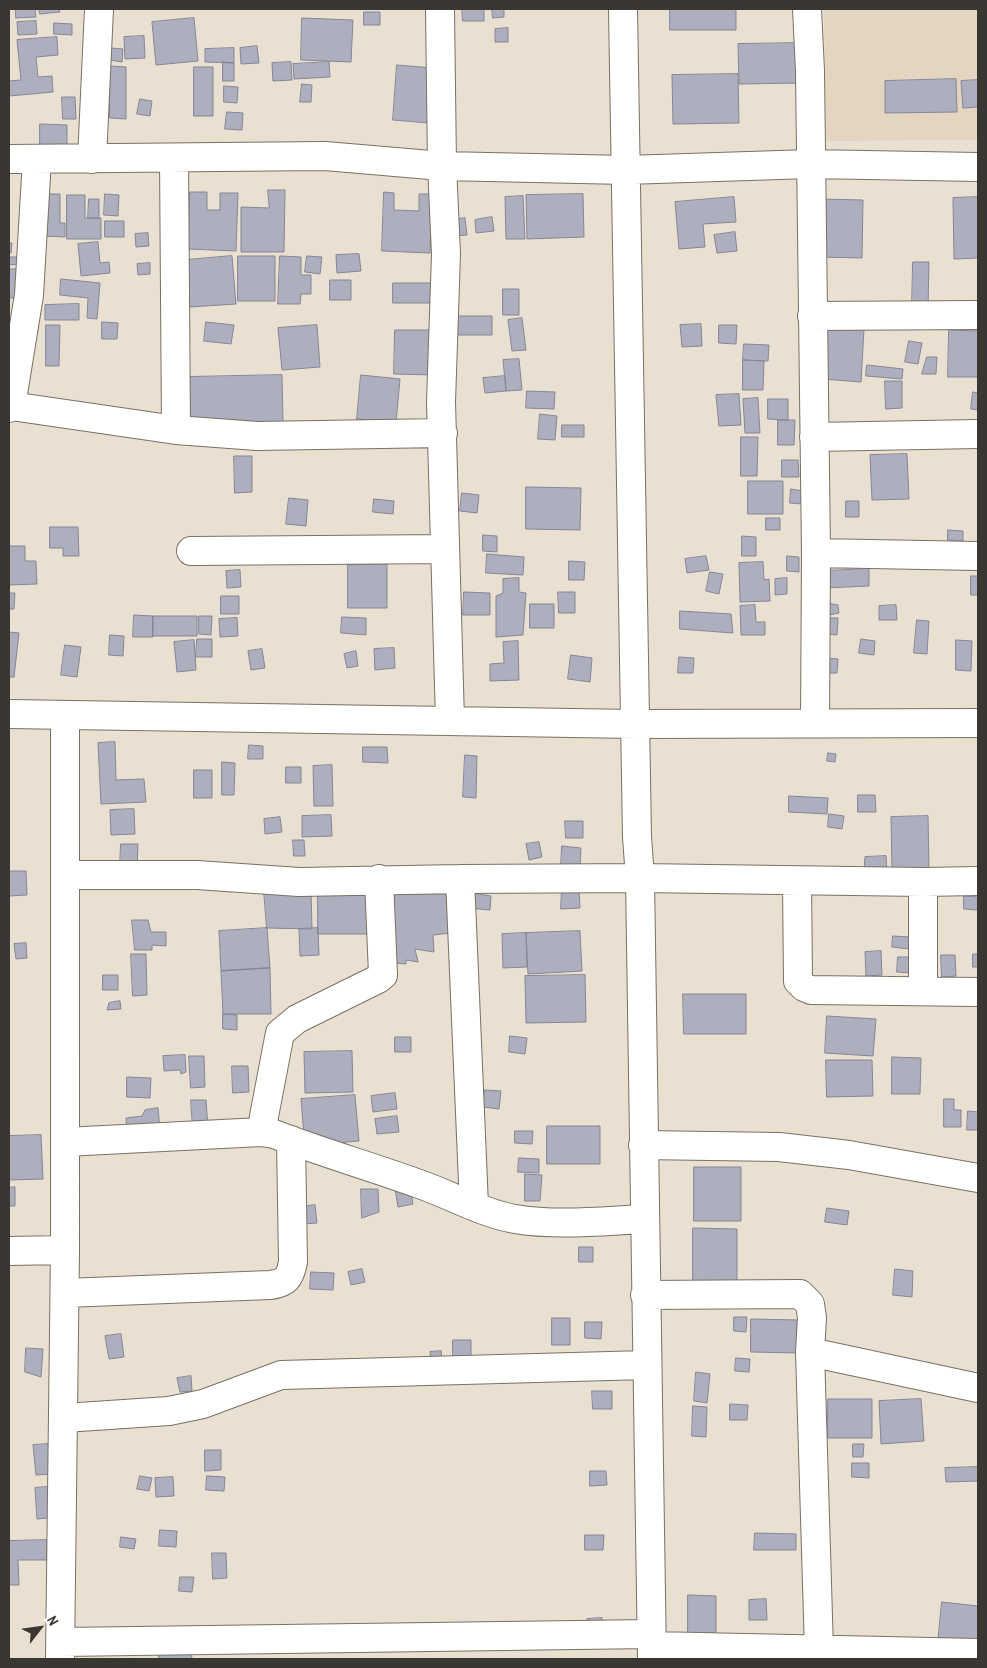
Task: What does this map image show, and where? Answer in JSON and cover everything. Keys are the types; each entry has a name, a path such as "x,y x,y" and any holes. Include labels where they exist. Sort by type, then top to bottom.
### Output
{"street":[{"path":"92,158 99,9"},
{"path":"440,9 442,166 446,254 441,402 450,721"},
{"path":"623,9 637,837 640,878 651,1647"},
{"path":"807,9 816,553 815,723"},
{"path":"9,159 325,156 442,166 626,170 810,164 978,167"},
{"path":"174,158 176,430"},
{"path":"37,159 29,295 10,407 176,430 257,436 442,433"},
{"path":"812,316 978,315"},
{"path":"814,437 978,434"},
{"path":"191,551 445,549"},
{"path":"816,553 978,556"},
{"path":"9,714 635,724 978,723"},
{"path":"65,715 66,1250 61,1651 651,1647 978,1653"},
{"path":"66,875 197,875 299,882 460,878 978,881"},
{"path":"460,878 474,1206"},
{"path":"261,1132 280,1033 286,1026 297,1019 378,979 382,975 379,880"},
{"path":"797,881 798,981 804,987 812,990 978,992"},
{"path":"923,882 923,991"},
{"path":"66,1142 261,1132 274,1134 423,1185 474,1206 512,1218 533,1222 559,1223 644,1220"},
{"path":"65,1293 282,1283 291,1274 293,1262 291,1140"},
{"path":"643,1145 779,1147 850,1155 978,1178"},
{"path":"9,1251 66,1250"},
{"path":"645,1294 800,1294 810,1304 812,1318 810,1352 819,1650"},
{"path":"810,1352 978,1388"},
{"path":"64,1418 169,1411 203,1404 281,1375 646,1365"}],"shaded area":[{"path":"824,9 978,9 978,140 826,141"}],"building":[{"path":"16,9 35,9 36,17 16,18"},
{"path":"39,9 59,9 60,12 40,14"},
{"path":"462,9 484,9 484,21 463,21"},
{"path":"492,9 504,9 504,17 493,18"},
{"path":"670,9 736,9 736,30 670,30"},
{"path":"364,12 380,12 380,25 364,25"},
{"path":"194,18 198,61 156,65 152,22"},
{"path":"302,18 353,20 351,62 301,60"},
{"path":"36,21 37,34 18,35 17,22"},
{"path":"54,23 72,24 72,35 54,34"},
{"path":"508,28 508,42 495,42 495,29"},
{"path":"144,36 145,58 125,59 124,37"},
{"path":"57,37 58,55 36,57 38,77 52,76 53,92 9,96 9,81 21,80 17,40"},
{"path":"800,43 801,83 739,84 738,44"},
{"path":"257,46 259,63 241,64 240,48"},
{"path":"111,48 123,49 122,62 110,60"},
{"path":"234,48 234,63 205,62 205,49"},
{"path":"223,62 234,63 234,81 223,81"},
{"path":"291,62 292,80 273,81 272,63"},
{"path":"329,62 330,77 294,79 293,64"},
{"path":"397,65 433,68 429,123 393,120"},
{"path":"110,66 126,67 126,119 110,118"},
{"path":"194,67 213,67 213,116 194,116"},
{"path":"738,74 739,123 673,124 672,75"},
{"path":"956,79 957,112 885,113 885,81"},
{"path":"978,80 978,107 963,108 961,81"},
{"path":"302,84 312,85 311,102 300,102"},
{"path":"224,86 238,87 237,103 224,102"},
{"path":"62,97 75,97 76,119 63,119"},
{"path":"140,99 152,101 150,116 137,114"},
{"path":"227,112 243,113 242,130 225,129"},
{"path":"40,124 67,125 67,147 40,146"},
{"path":"268,190 285,190 284,252 241,252 241,207 269,208"},
{"path":"190,192 207,192 207,210 220,210 220,193 238,193 236,251 189,249"},
{"path":"384,192 394,193 394,210 419,211 419,194 432,194 430,253 382,251"},
{"path":"41,194 60,194 60,223 65,223 65,237 41,236"},
{"path":"105,194 119,195 118,216 104,215"},
{"path":"583,194 584,237 527,239 526,195"},
{"path":"67,195 85,195 85,218 101,218 101,239 67,239"},
{"path":"523,196 525,239 506,239 505,197"},
{"path":"734,197 736,222 703,224 705,247 679,249 675,202"},
{"path":"978,197 978,258 954,259 953,198"},
{"path":"89,199 99,199 99,218 88,218"},
{"path":"820,199 863,200 862,258 819,257"},
{"path":"492,217 494,231 476,233 475,220"},
{"path":"465,218 467,235 455,236 453,220"},
{"path":"105,221 124,221 124,237 105,237"},
{"path":"735,232 737,251 717,253 714,235"},
{"path":"148,233 149,246 136,247 135,234"},
{"path":"98,242 100,263 109,262 110,273 81,276 78,244"},
{"path":"9,243 12,243 11,253 9,253"},
{"path":"359,254 361,271 337,273 336,255"},
{"path":"232,256 236,304 190,307 186,260"},
{"path":"238,256 275,256 275,301 238,301"},
{"path":"280,256 301,257 301,275 311,275 311,294 301,294 300,304 278,304"},
{"path":"307,256 322,257 320,274 305,272"},
{"path":"9,257 21,257 21,264 9,265"},
{"path":"913,262 929,262 928,308 912,307"},
{"path":"150,263 150,274 138,275 137,264"},
{"path":"9,269 18,269 18,298 9,298"},
{"path":"61,279 100,283 97,319 87,318 88,298 60,295"},
{"path":"330,280 351,280 351,300 330,300"},
{"path":"393,283 434,283 434,303 393,303"},
{"path":"503,289 519,289 519,315 503,315"},
{"path":"79,304 79,320 45,320 45,305"},
{"path":"458,316 492,316 492,335 458,335"},
{"path":"522,318 526,350 512,351 508,320"},
{"path":"102,322 118,323 117,339 102,339"},
{"path":"206,322 234,325 231,344 204,341"},
{"path":"701,324 702,346 682,347 680,325"},
{"path":"46,325 60,325 59,366 46,366"},
{"path":"317,325 320,367 282,370 278,328"},
{"path":"719,325 737,325 736,344 719,343"},
{"path":"826,327 864,329 861,382 823,379"},
{"path":"395,330 434,330 434,375 394,374"},
{"path":"949,330 978,331 978,377 948,377"},
{"path":"909,341 922,343 918,364 905,362"},
{"path":"744,344 769,345 768,361 743,360"},
{"path":"927,357 937,357 936,374 922,374"},
{"path":"519,359 522,390 506,391 503,360"},
{"path":"743,360 764,361 763,390 743,390"},
{"path":"867,365 903,369 902,379 866,376"},
{"path":"282,375 283,422 189,424 187,377"},
{"path":"361,375 400,379 396,422 357,419"},
{"path":"505,376 506,391 485,393 483,378"},
{"path":"885,381 902,381 902,408 886,409"},
{"path":"527,391 555,392 554,409 526,408"},
{"path":"973,392 978,393 978,410 971,409"},
{"path":"739,394 741,425 719,426 716,395"},
{"path":"758,398 760,433 745,433 743,399"},
{"path":"768,399 788,399 788,420 768,419"},
{"path":"540,414 557,416 555,440 538,439"},
{"path":"778,420 795,420 794,445 778,445"},
{"path":"562,425 584,425 584,437 562,437"},
{"path":"741,437 758,437 757,476 741,476"},
{"path":"907,454 909,499 872,500 870,455"},
{"path":"234,456 252,456 252,492 235,493"},
{"path":"782,460 798,460 799,477 782,477"},
{"path":"748,481 783,481 783,514 748,514"},
{"path":"526,487 581,488 580,530 526,529"},
{"path":"791,489 803,491 802,504 790,503"},
{"path":"462,493 479,495 477,513 460,511"},
{"path":"289,498 308,500 306,526 286,524"},
{"path":"374,499 394,501 393,514 373,512"},
{"path":"846,501 859,501 859,517 846,517"},
{"path":"766,518 780,518 780,530 766,530"},
{"path":"50,527 78,527 79,556 63,556 63,548 50,548"},
{"path":"948,530 963,531 963,541 948,540"},
{"path":"483,535 497,536 497,552 483,551"},
{"path":"742,536 756,537 756,556 742,556"},
{"path":"9,546 25,546 25,561 36,561 37,584 9,585"},
{"path":"487,554 524,557 523,575 486,573"},
{"path":"706,556 709,570 687,573 685,559"},
{"path":"787,556 799,557 799,572 787,571"},
{"path":"569,561 585,562 584,580 569,580"},
{"path":"763,562 764,580 769,579 770,601 740,602 739,563"},
{"path":"348,564 387,564 387,608 348,608"},
{"path":"869,569 869,586 824,588 824,571"},
{"path":"240,570 241,587 227,588 226,571"},
{"path":"710,572 723,574 719,594 706,591"},
{"path":"971,576 978,576 978,595 971,595"},
{"path":"519,578 519,592 526,593 523,635 496,637 496,596 503,593 503,579"},
{"path":"787,578 787,594 775,595 775,579"},
{"path":"464,592 490,593 490,615 463,615"},
{"path":"558,592 575,592 575,613 559,613"},
{"path":"9,593 15,593 14,609 9,609"},
{"path":"221,596 239,596 239,614 221,614"},
{"path":"826,603 838,605 839,613 829,615"},
{"path":"530,604 554,604 554,628 530,628"},
{"path":"755,605 756,622 765,622 765,635 741,635 740,606"},
{"path":"896,605 897,620 879,620 879,606"},
{"path":"680,611 731,614 733,633 680,629"},
{"path":"134,615 153,616 153,637 133,637"},
{"path":"153,616 197,616 197,636 153,636"},
{"path":"199,616 212,616 211,635 199,634"},
{"path":"342,617 366,618 366,635 341,633"},
{"path":"237,618 238,636 220,637 219,619"},
{"path":"827,618 838,618 837,635 826,634"},
{"path":"917,620 929,621 927,654 914,653"},
{"path":"9,632 19,633 14,677 9,677"},
{"path":"110,635 124,636 123,656 109,655"},
{"path":"197,639 212,639 212,657 196,657"},
{"path":"861,639 875,641 874,655 859,653"},
{"path":"194,640 196,670 177,672 174,642"},
{"path":"956,640 972,641 971,671 956,670"},
{"path":"518,641 519,680 490,681 490,664 504,663 503,642"},
{"path":"65,645 81,647 77,677 61,675"},
{"path":"394,648 395,668 375,670 374,649"},
{"path":"262,649 265,668 251,670 248,651"},
{"path":"356,651 358,666 347,668 344,654"},
{"path":"571,655 592,658 590,682 568,679"},
{"path":"679,657 694,658 693,673 678,673"},
{"path":"825,658 838,659 837,673 824,673"},
{"path":"115,742 116,780 144,779 146,802 101,804 98,743"},
{"path":"249,745 263,746 263,759 248,759"},
{"path":"363,747 387,747 388,763 363,762"},
{"path":"828,753 836,754 835,762 827,761"},
{"path":"465,755 477,756 476,798 463,797"},
{"path":"222,762 235,763 234,795 222,795"},
{"path":"332,765 333,806 314,806 313,766"},
{"path":"286,767 301,767 301,783 286,783"},
{"path":"194,770 212,770 212,798 194,798"},
{"path":"858,795 875,795 876,812 858,812"},
{"path":"789,796 828,798 827,814 789,812"},
{"path":"134,809 135,834 111,835 110,810"},
{"path":"829,814 844,816 842,829 828,827"},
{"path":"331,815 332,836 302,837 302,816"},
{"path":"928,816 929,868 892,869 891,817"},
{"path":"280,817 282,832 265,834 264,819"},
{"path":"565,821 583,821 583,838 566,838"},
{"path":"293,840 304,840 305,856 294,856"},
{"path":"539,842 542,857 529,860 526,844"},
{"path":"121,844 138,844 137,867 120,866"},
{"path":"562,846 581,848 580,867 561,866"},
{"path":"886,856 887,871 864,871 865,857"},
{"path":"9,871 26,871 27,895 9,896"},
{"path":"446,886 450,933 433,935 434,952 415,949 418,962 406,960 406,964 396,963 383,891"},
{"path":"562,888 579,890 580,908 561,909"},
{"path":"264,891 311,891 312,929 267,928"},
{"path":"318,892 367,893 367,934 318,934"},
{"path":"472,893 491,896 490,910 468,908"},
{"path":"964,896 978,897 978,910 964,909"},
{"path":"132,920 148,920 151,932 166,932 166,946 152,945 152,950 135,950"},
{"path":"267,928 270,968 221,971 219,931"},
{"path":"318,928 319,955 300,956 299,929"},
{"path":"580,931 582,971 528,974 526,933"},
{"path":"526,933 527,967 503,968 502,934"},
{"path":"893,936 909,937 909,949 892,947"},
{"path":"26,943 27,958 16,959 14,944"},
{"path":"881,951 882,975 866,976 865,952"},
{"path":"131,954 146,954 147,995 133,996"},
{"path":"973,954 978,954 978,967 973,967"},
{"path":"941,955 955,955 956,976 942,977"},
{"path":"898,957 911,957 911,973 897,972"},
{"path":"270,968 271,1014 223,1014 221,971"},
{"path":"103,975 118,975 118,990 103,990"},
{"path":"585,975 586,1022 526,1023 525,976"},
{"path":"683,994 746,994 746,1034 684,1034"},
{"path":"120,1001 121,1009 107,1010 109,1003"},
{"path":"223,1014 237,1015 237,1030 223,1029"},
{"path":"827,1016 876,1019 873,1056 825,1053"},
{"path":"510,1036 527,1038 525,1054 509,1052"},
{"path":"395,1037 411,1037 411,1052 395,1052"},
{"path":"352,1051 353,1092 305,1093 304,1052"},
{"path":"185,1055 186,1072 181,1074 180,1070 164,1071 163,1056"},
{"path":"189,1056 204,1056 205,1087 191,1088"},
{"path":"892,1057 921,1058 920,1094 892,1094"},
{"path":"826,1060 872,1060 873,1096 827,1097"},
{"path":"232,1066 248,1066 249,1092 233,1093"},
{"path":"127,1077 151,1078 150,1098 127,1097"},
{"path":"485,1090 501,1091 499,1109 483,1107"},
{"path":"395,1093 397,1109 373,1112 371,1096"},
{"path":"355,1095 359,1141 336,1143 304,1135 301,1099"},
{"path":"944,1099 954,1099 954,1110 961,1110 961,1127 944,1127"},
{"path":"191,1100 206,1100 208,1128 193,1129"},
{"path":"158,1108 160,1129 127,1133 126,1118 142,1116 145,1110"},
{"path":"968,1111 978,1112 978,1130 967,1130"},
{"path":"397,1116 399,1132 377,1134 375,1119"},
{"path":"547,1126 600,1126 600,1164 547,1164"},
{"path":"515,1131 533,1131 532,1144 515,1143"},
{"path":"41,1135 43,1179 9,1180 9,1136"},
{"path":"519,1158 539,1159 539,1173 518,1172"},
{"path":"694,1167 741,1167 741,1221 694,1221"},
{"path":"525,1174 542,1175 540,1201 525,1201"},
{"path":"410,1186 413,1204 398,1207 395,1188"},
{"path":"15,1187 15,1206 9,1206 9,1188"},
{"path":"361,1189 378,1189 379,1212 362,1218"},
{"path":"315,1205 317,1223 303,1224 301,1207"},
{"path":"827,1208 849,1211 847,1225 825,1222"},
{"path":"693,1228 737,1229 737,1283 693,1282"},
{"path":"579,1247 593,1247 593,1262 579,1262"},
{"path":"362,1269 365,1282 351,1285 348,1272"},
{"path":"895,1269 913,1271 912,1297 893,1295"},
{"path":"311,1272 334,1273 333,1290 310,1289"},
{"path":"734,1317 747,1317 746,1332 734,1331"},
{"path":"552,1318 570,1318 570,1345 552,1345"},
{"path":"751,1319 798,1320 798,1353 751,1352"},
{"path":"585,1322 602,1322 601,1339 585,1338"},
{"path":"121,1334 124,1357 109,1359 105,1336"},
{"path":"453,1340 471,1340 471,1361 453,1360"},
{"path":"26,1348 43,1349 41,1377 25,1372"},
{"path":"441,1351 442,1358 431,1359 430,1352"},
{"path":"736,1358 750,1359 749,1372 735,1371"},
{"path":"696,1372 710,1374 707,1403 694,1401"},
{"path":"191,1376 192,1391 180,1392 177,1378"},
{"path":"592,1391 612,1391 612,1409 593,1409"},
{"path":"828,1399 872,1399 872,1438 828,1438"},
{"path":"921,1399 924,1441 881,1444 879,1401"},
{"path":"730,1404 748,1405 747,1420 730,1420"},
{"path":"693,1406 707,1407 706,1437 692,1436"},
{"path":"48,1444 51,1474 36,1475 33,1445"},
{"path":"853,1444 864,1444 863,1457 853,1457"},
{"path":"205,1450 221,1450 221,1470 205,1471"},
{"path":"852,1463 869,1463 869,1478 852,1477"},
{"path":"978,1467 978,1481 946,1482 945,1468"},
{"path":"590,1471 606,1471 607,1485 590,1486"},
{"path":"140,1476 152,1478 149,1491 137,1489"},
{"path":"207,1476 225,1477 224,1491 206,1490"},
{"path":"173,1477 174,1496 156,1497 155,1478"},
{"path":"57,1486 60,1517 37,1519 35,1488"},
{"path":"160,1530 177,1531 176,1547 159,1546"},
{"path":"755,1533 796,1534 796,1550 754,1550"},
{"path":"585,1535 604,1535 603,1550 585,1550"},
{"path":"121,1537 136,1539 134,1549 120,1547"},
{"path":"47,1540 47,1560 18,1560 19,1585 9,1585 9,1541"},
{"path":"212,1553 226,1553 227,1578 213,1579"},
{"path":"180,1577 194,1577 192,1592 179,1591"},
{"path":"688,1595 716,1596 716,1639 688,1639"},
{"path":"766,1599 767,1620 749,1620 749,1600"},
{"path":"942,1602 978,1606 978,1647 938,1643"},
{"path":"602,1618 603,1629 587,1630 587,1619"},
{"path":"191,1651 192,1659 159,1659 158,1654"}]}
